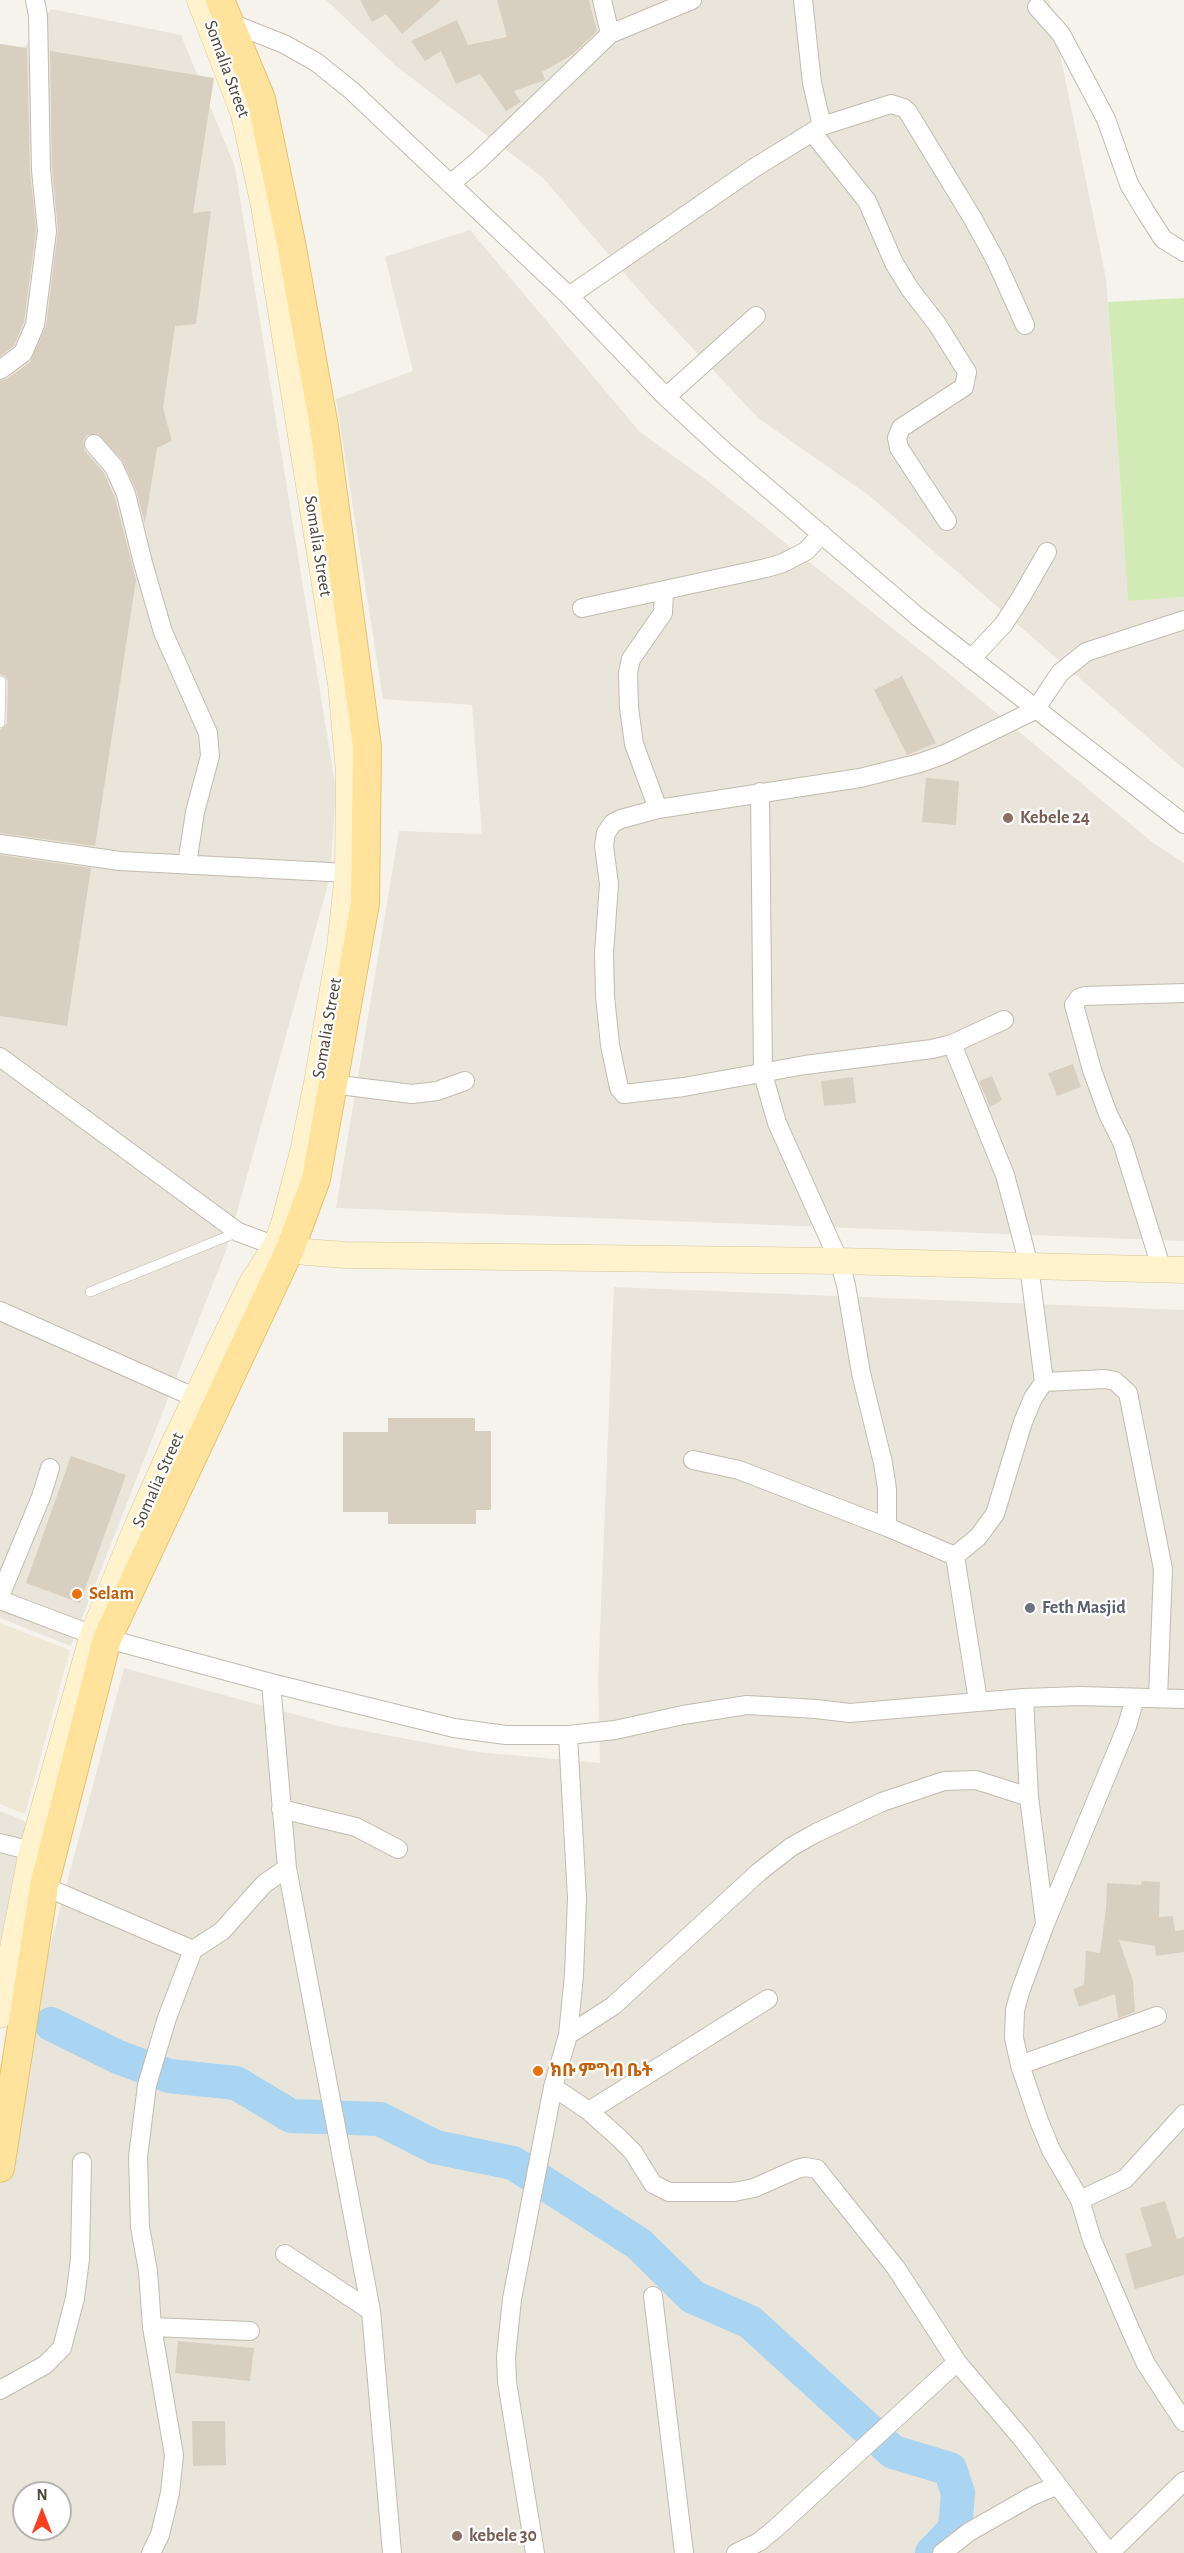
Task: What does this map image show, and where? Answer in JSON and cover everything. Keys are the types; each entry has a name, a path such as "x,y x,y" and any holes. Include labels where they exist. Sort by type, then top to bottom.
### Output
{"main road":[{"name":"Somalia Street","path":"214,9 244,114 264,205 341,684 349,771 348,873 326,1084"},
{"path":"0,2168 35,1882 100,1637 316,1179 326,1084 365,903 367,747 324,427 291,243 261,99 214,9"},
{"name":"Somalia Street","path":"0,2015 35,1882 32,1851 137,1527 252,1283 283,1248"},
{"path":"283,1248 357,1255 839,1261 1173,1270"}],"street":[{"path":"0,370 23,353 35,325 47,231 41,170 38,16 35,0"},
{"path":"602,0 610,34"},
{"path":"450,184 478,161 610,34 692,0"},
{"path":"803,0 817,129 867,201 894,263 910,289 937,324 967,372 964,387 901,428 897,438 899,448 947,521"},
{"path":"1037,7 1061,34 1071,51 1106,119 1130,184 1147,214 1163,239 1184,252"},
{"path":"214,9 316,62 351,90 569,296 666,397 723,450 971,659 1184,824"},
{"path":"569,296 754,168 817,129 885,105 904,108 992,253 1025,325"},
{"path":"666,397 756,316"},
{"path":"94,444 114,467 126,494 143,563 164,632 208,733 210,756 195,812 187,864"},
{"path":"582,608 783,563 806,551 822,534"},
{"path":"971,659 1003,625 1047,552"},
{"path":"658,809 634,744 629,708 628,673 632,659 663,613 664,590"},
{"path":"1004,1020 952,1044 901,1054 806,1065 763,1074 628,1094 620,1091 610,1045 605,996 604,953 609,884 604,839 613,823 658,809 860,778 920,763 955,749 1035,710 1060,672 1086,652 1184,620"},
{"path":"760,792 763,1074 777,1123 839,1261 846,1285 861,1373 883,1463 887,1489 887,1527"},
{"path":"0,844 120,861 348,873"},
{"path":"1173,1270 1122,1142 1108,1114 1092,1070 1074,1005 1078,998 1085,996 1184,993"},
{"path":"952,1044 1005,1175 1029,1266 1044,1382 1033,1398 1023,1422 995,1514 978,1537 954,1556"},
{"path":"0,1057 238,1232 283,1248"},
{"path":"326,1084 423,1094 465,1081"},
{"path":"0,1311 196,1398"},
{"path":"1044,1382 1105,1379 1115,1381 1128,1393 1163,1569 1158,1698"},
{"path":"693,1460 739,1470 887,1527 954,1556"},
{"path":"0,1596 41,1497 50,1468"},
{"path":"954,1556 978,1701"},
{"path":"0,1600 100,1637 271,1683 454,1728 506,1735 568,1735 615,1730 739,1706 816,1708 850,1713 1024,1698 1184,1699"},
{"path":"271,1683 287,1868 371,2311 392,2553"},
{"path":"1024,1698 1029,1797 1045,1924"},
{"path":"1135,1698 1127,1726 1108,1774 1045,1924 1015,2010 1014,2038 1020,2065 1051,2150 1080,2200 1092,2240 1146,2364 1184,2422"},
{"path":"535,2553 507,2382 506,2357 512,2299 535,2177 553,2087 568,2034 574,1975 577,1898 568,1735"},
{"path":"568,2034 622,1998 720,1906 786,1852 816,1833 882,1802 944,1781 976,1780 1029,1797"},
{"path":"281,1809 356,1827 398,1849"},
{"path":"0,1843 32,1851"},
{"path":"151,2553 160,2535 174,2474 172,2436 152,2327 138,2194 138,2157 147,2085 182,1974 193,1950 222,1931 264,1884 287,1868"},
{"path":"35,1882 193,1950"},
{"path":"589,2111 768,1999"},
{"path":"1020,2065 1157,2016"},
{"path":"553,2087 589,2111 633,2152 653,2184 669,2192 734,2192 754,2188 804,2167 818,2169 896,2268 957,2362 1024,2441 1056,2487 1109,2553 1182,2483"},
{"path":"1080,2200 1125,2179 1184,2114"},
{"path":"0,2390 45,2365 62,2348 75,2298 80,2259 82,2162"},
{"path":"285,2254 371,2311"},
{"path":"653,2296 684,2553"},
{"path":"152,2327 250,2331"},
{"path":"736,2553 759,2542 776,2528 957,2362"},
{"path":"942,2553 969,2532 1032,2496 1056,2487"}],"lane":[{"path":"0,723 2,681"},
{"path":"90,1292 238,1232"}],"shaded area":[{"path":"326,0 1049,0 1106,278 1128,600 1184,597 1184,769 871,497 758,418 651,304 543,178 396,66"},
{"path":"51,9 181,35 235,167 336,790 330,877 227,1248 71,1646 0,1618 0,82"},
{"path":"470,230 640,432 705,479 935,662 1152,842 1184,863 1184,1241 336,1208 399,831 482,834 472,705 383,699 336,399 413,371 385,257"},
{"path":"614,1287 1184,1310 1184,2553 0,2553 0,2177 34,2007 124,1668 338,1726 477,1752 600,1763 598,1680"},
{"path":"0,1623 70,1650 25,1814 0,1804"},
{"path":"0,1811 27,1822 0,1943"}],"green space":[{"path":"1184,298 1184,597 1128,601 1108,302"}],"building":[{"path":"360,0 441,0 402,34 386,14 372,22"},
{"path":"497,0 589,0 597,31 572,55 542,72 545,80 514,91 521,102 506,111 480,74 456,84 441,51 425,61 411,41 457,20 468,45 507,37"},
{"path":"0,44 27,48 30,170 36,231 24,322 14,346 0,356"},
{"path":"50,51 214,78 193,213 211,211 196,324 175,326 163,408 172,441 157,448 145,523 136,490 122,460 98,434 87,435 83,441 85,451 104,473 115,498 136,580 95,846 0,833 0,730 7,724 8,681 0,674 0,381 7,379 30,362 46,326 58,230 52,169"},
{"path":"902,676 936,743 907,755 874,690"},
{"path":"926,778 959,781 956,825 922,822"},
{"path":"0,855 91,868 67,1026 0,1016"},
{"path":"1073,1064 1081,1087 1057,1096 1048,1073"},
{"path":"992,1076 1002,1100 990,1107 979,1081"},
{"path":"853,1077 856,1103 824,1106 821,1081"},
{"path":"388,1418 475,1418 475,1431 491,1431 491,1510 476,1510 476,1524 388,1524 388,1512 343,1512 343,1432 388,1432"},
{"path":"71,1456 126,1475 80,1603 26,1583"},
{"path":"1142,1881 1160,1882 1159,1917 1173,1916 1175,1931 1184,1930 1184,1952 1156,1956 1155,1946 1119,1940 1133,1981 1135,2012 1118,2018 1115,1994 1079,2007 1073,1989 1084,1985 1086,1951 1100,1953 1107,1883 1141,1885"},
{"path":"1165,2201 1177,2239 1184,2237 1184,2275 1135,2289 1125,2254 1152,2246 1140,2208"},
{"path":"178,2341 254,2348 250,2381 175,2373"},
{"path":"192,2421 225,2421 226,2465 193,2466"}],"waterway":[{"path":"51,2024 118,2057 169,2076 236,2083 291,2116 380,2119 435,2147 513,2163 639,2244 693,2297 750,2322 893,2452 950,2469 958,2493 955,2529 932,2553"}],"place":[{"name":"Kebele 24","path":"1008,818"},
{"name":"Selam","path":"77,1594"},
{"name":"Feth Masjid","path":"1030,1608"},
{"name":"ክቡ ምግብ ቤት","path":"538,2071"},
{"name":"kebele 30","path":"457,2536"}]}
